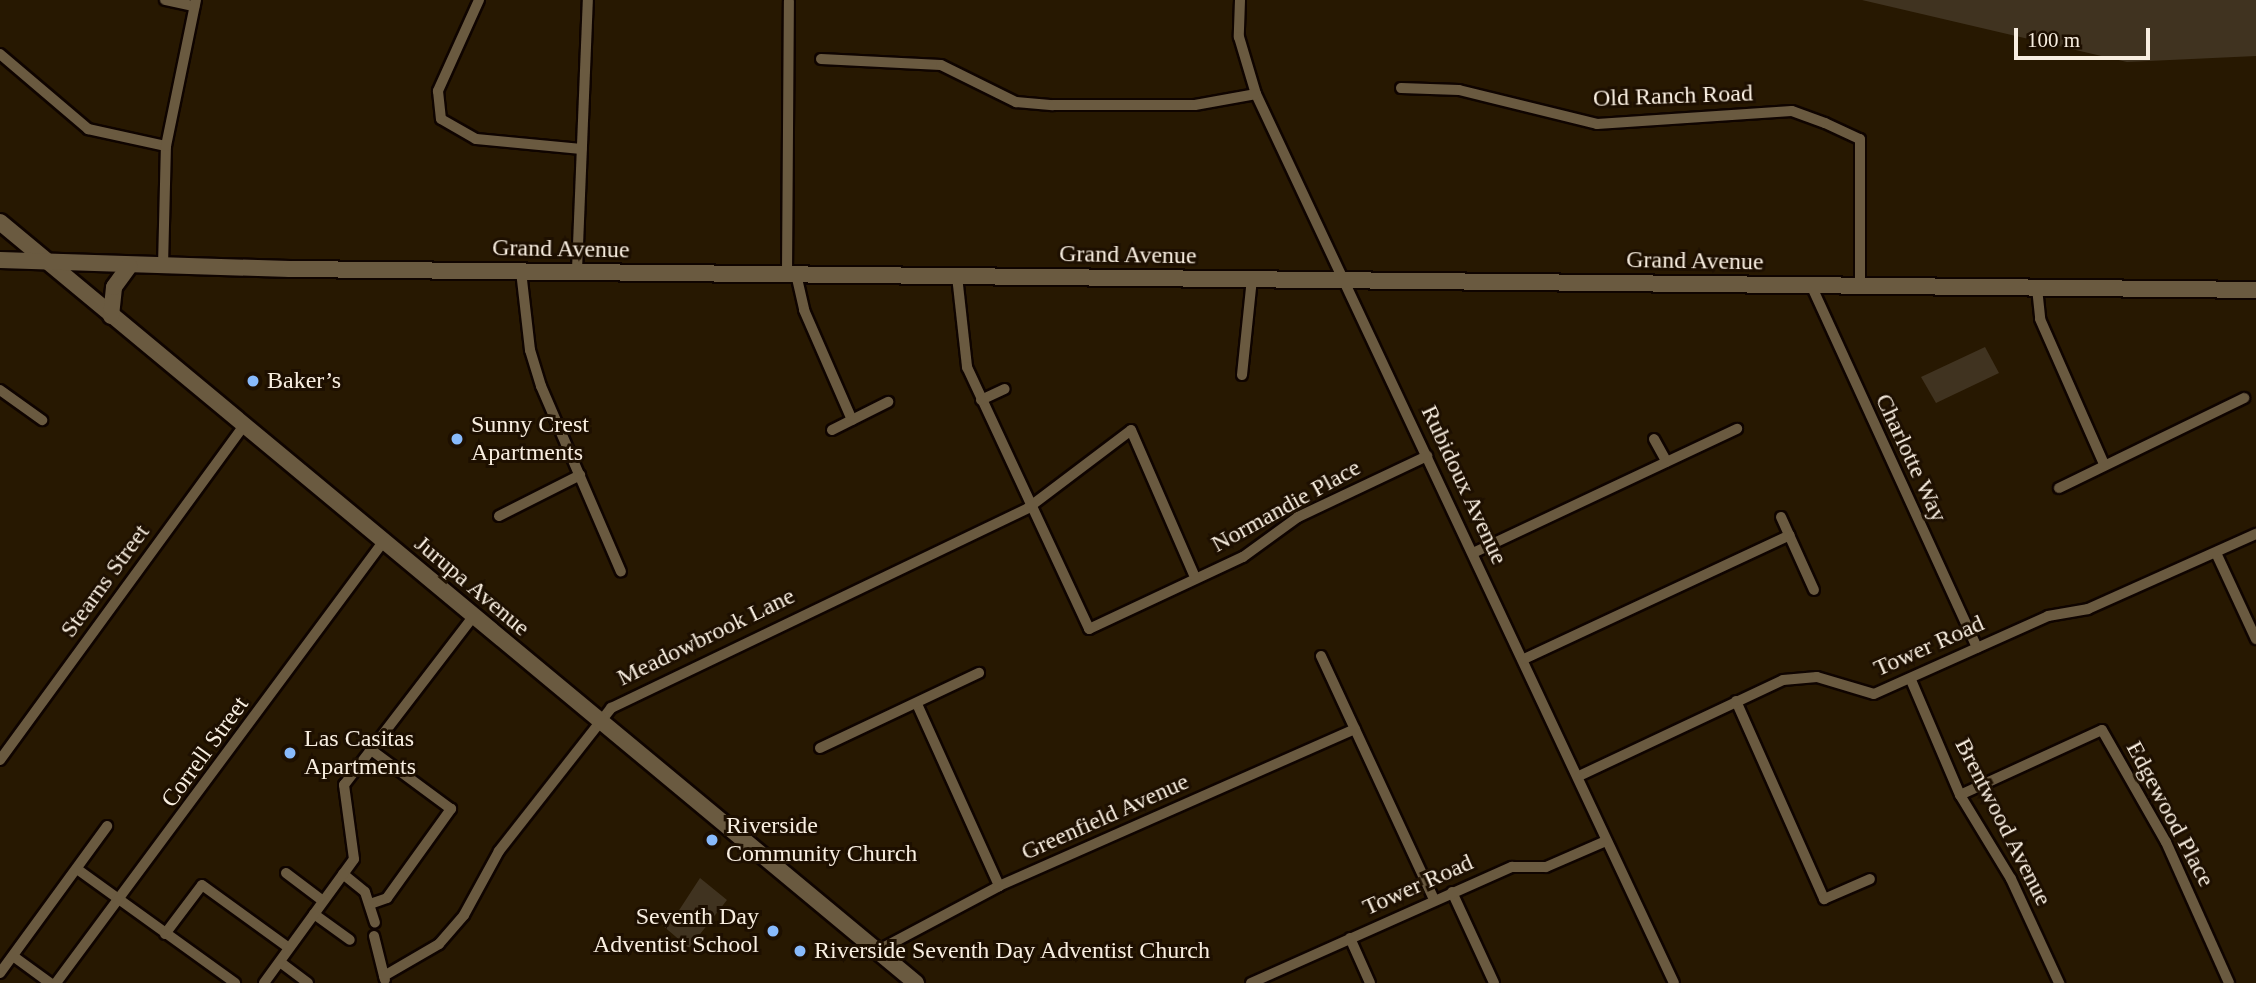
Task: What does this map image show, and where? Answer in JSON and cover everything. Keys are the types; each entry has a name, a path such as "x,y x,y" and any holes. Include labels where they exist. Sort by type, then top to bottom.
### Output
{"street":[{"path":"163,266 166,146 195,3 165,0"},
{"path":"479,0 438,91 441,119 475,139 582,149"},
{"path":"578,270 589,0"},
{"name":"Rubidoux Avenue","path":"1240,0 1239,37 1256,94 1524,659 1674,983"},
{"path":"789,1 792,274 804,310 852,420"},
{"path":"0,54 88,129 166,146"},
{"path":"821,59 941,65 1016,102 1053,105 1195,105 1256,94"},
{"name":"Old Ranch Road","path":"1401,88 1458,90 1597,124 1792,111 1860,139 1860,285"},
{"name":"Jurupa Avenue","path":"0,222 243,427 916,983"},
{"name":"Grand Avenue","path":"0,260 52,265 2256,290"},
{"path":"111,316 114,287 129,266"},
{"path":"521,271 530,350 621,572"},
{"path":"957,276 963,346 982,400 1028,508"},
{"path":"1242,375 1252,279"},
{"name":"Charlotte Way","path":"1811,285 1977,648"},
{"path":"2037,288 2040,319 2104,464"},
{"path":"982,400 1005,389"},
{"path":"0,390 42,420"},
{"path":"2059,488 2245,398"},
{"path":"832,430 888,402"},
{"name":"Stearns Street","path":"0,760 243,427"},
{"path":"1473,552 1737,429"},
{"name":"Meadowbrook Lane","path":"385,980 439,944 464,915 499,851 597,718 625,698 1028,508 1131,430 1195,577"},
{"path":"1654,439 1667,462"},
{"name":"Normandie Place","path":"1028,508 1089,629 1195,577 1243,557 1298,517 1427,456"},
{"path":"499,516 580,475"},
{"path":"1782,517 1814,590"},
{"path":"1524,659 1790,534"},
{"name":"Tower Road","path":"1579,776 1783,680 1817,677 1874,694 1911,680 1977,648 2216,553 2256,534"},
{"name":"Correll Street","path":"56,983 118,899 159,852 383,542"},
{"path":"2216,553 2256,639"},
{"path":"264,983 343,874 354,849 341,794 370,749 473,617"},
{"path":"1321,656 1434,899"},
{"path":"820,748 979,674"},
{"name":"Brentwood Avenue","path":"1911,680 1960,796 2011,879 2059,983"},
{"path":"1736,701 1824,899 1870,879"},
{"path":"917,704 999,886"},
{"name":"Greenfield Avenue","path":"877,951 999,886 1355,729"},
{"name":"Edgewood Place","path":"1960,796 2102,730 2166,842 2230,983"},
{"path":"370,749 451,809 387,898 370,904"},
{"path":"0,973 107,826"},
{"name":"Tower Road","path":"1251,983 1434,899 1512,867 1546,867 1606,841"},
{"path":"77,869 235,983"},
{"path":"286,873 323,901"},
{"path":"343,874 370,904 374,922"},
{"path":"166,934 202,885 289,948"},
{"path":"1452,892 1494,983"},
{"path":"314,914 350,940"},
{"path":"374,936 385,980"},
{"path":"1350,938 1370,983"},
{"path":"13,956 50,983"},
{"path":"279,962 308,983"}],"shaded area":[{"path":"1862,0 2256,0 2256,56 2127,62"},
{"path":"1985,347 1999,373 1936,403 1921,377"},
{"path":"700,878 727,900 689,948 662,925 674,918"}],"place":[{"name":"Baker’s","path":"253,381"},
{"name":"Sunny Crest Apartments","path":"457,439"},
{"name":"Las Casitas Apartments","path":"290,753"},
{"name":"Riverside Community Church","path":"712,840"},
{"name":"Seventh Day Adventist School","path":"773,931"},
{"name":"Riverside Seventh Day Adventist Church","path":"800,951"}]}
